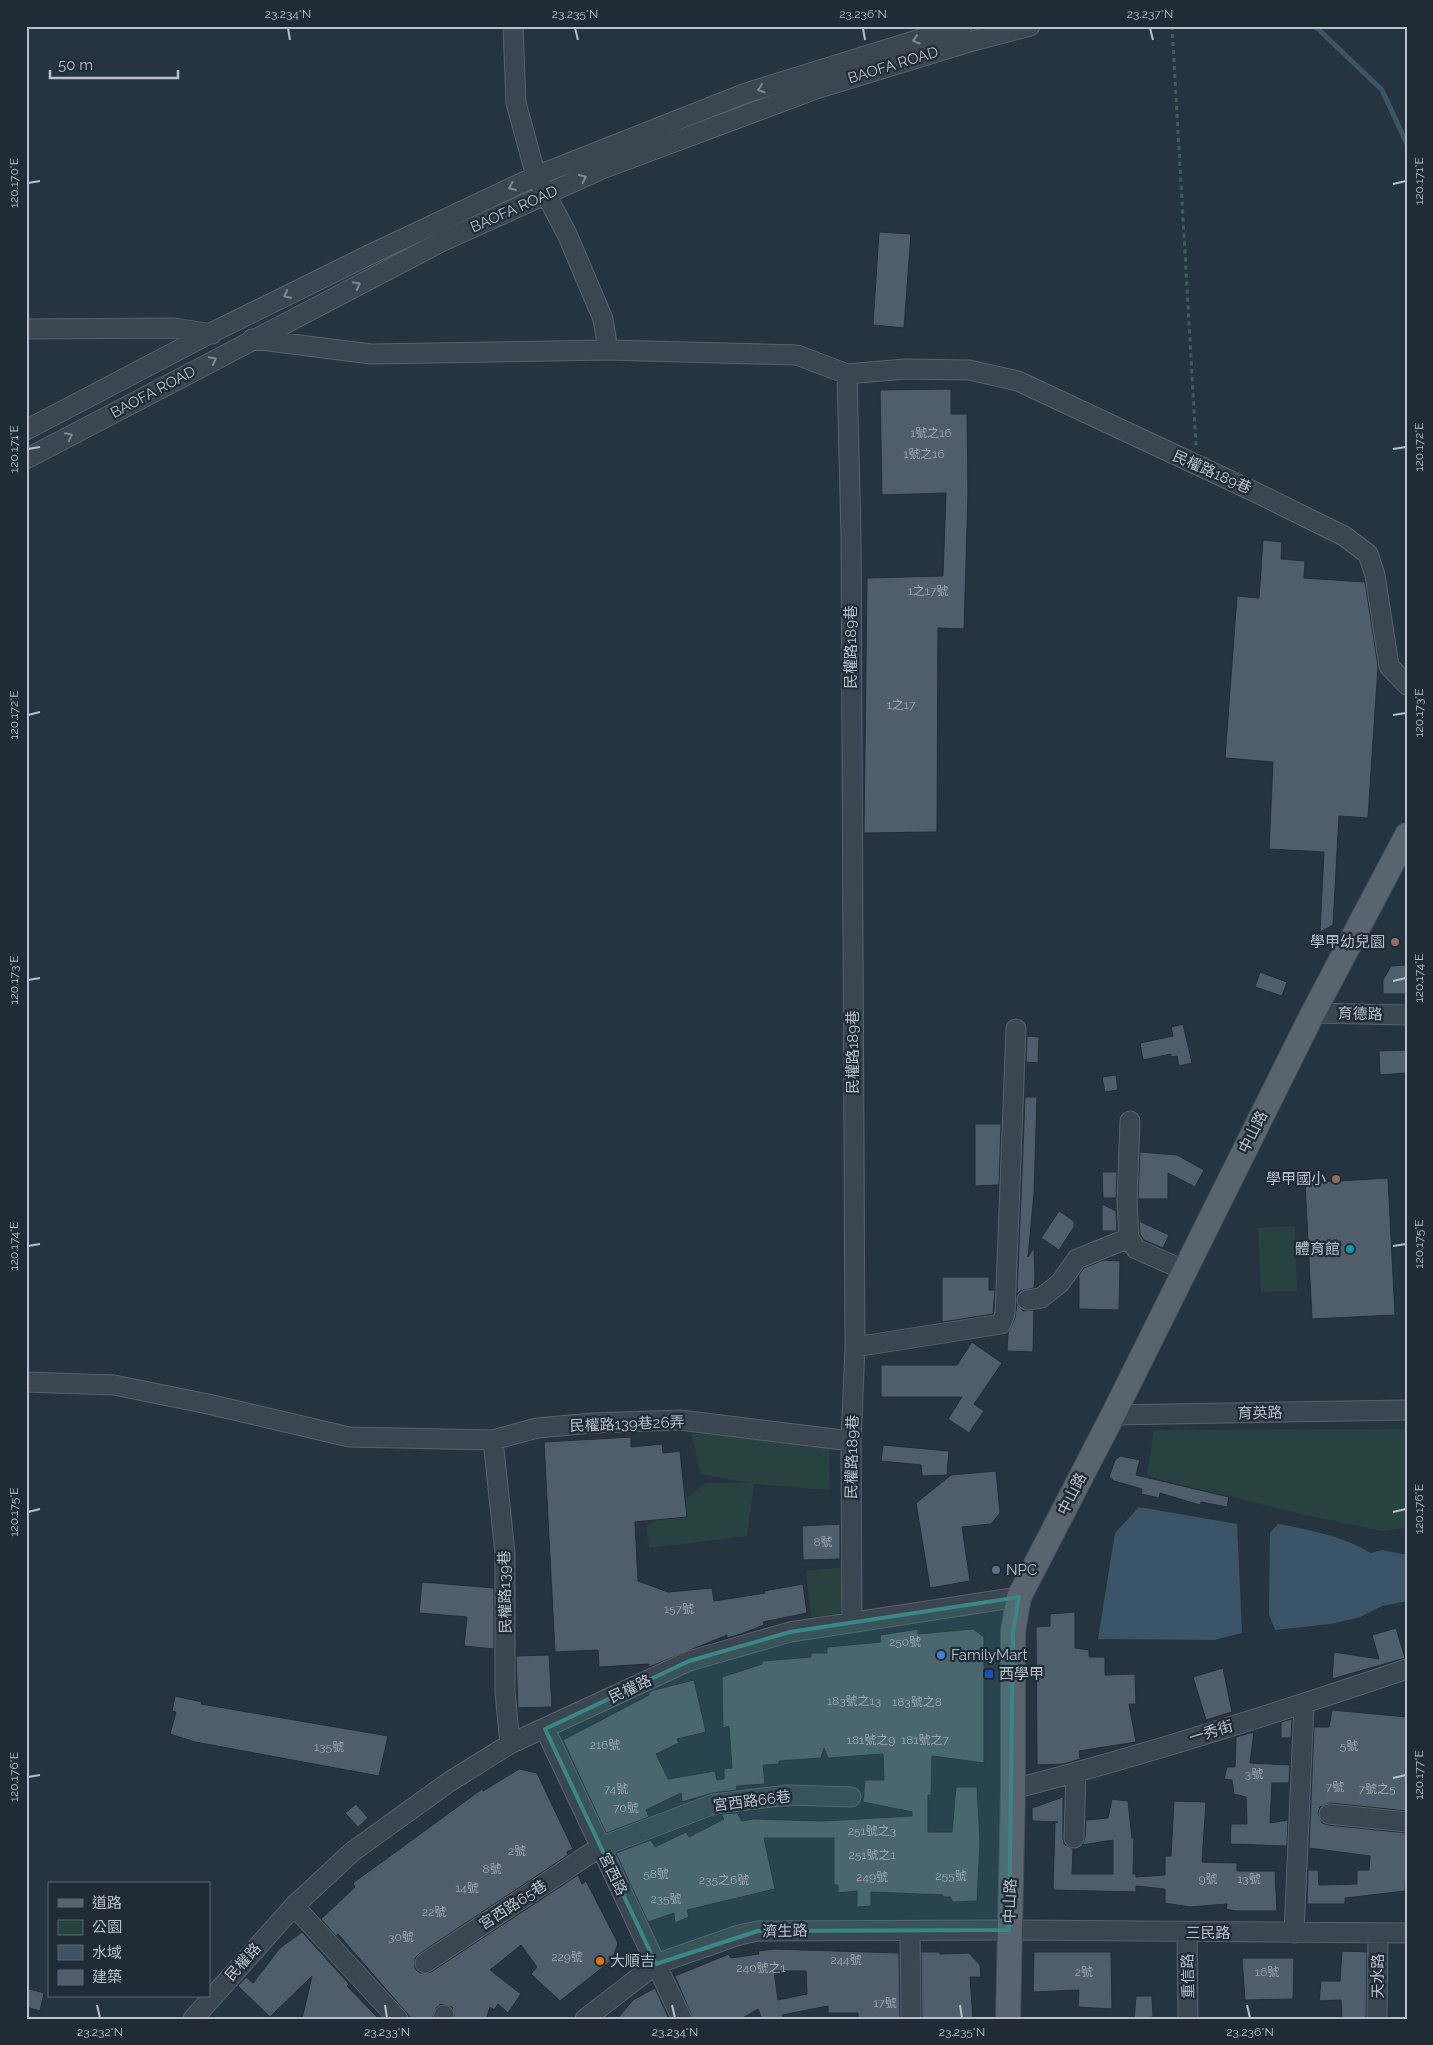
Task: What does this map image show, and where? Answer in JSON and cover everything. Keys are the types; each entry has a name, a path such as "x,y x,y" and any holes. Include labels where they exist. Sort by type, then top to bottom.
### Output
{"main road":[{"name":"中山路","path":"1008,2019 1013,1789 1013,1631 1019,1596 1113,1415 1313,1013 1407,835"}],"street":[{"path":"513,26 516,102 536,176 567,234 604,319 608,350"},
{"name":"BAOFA ROAD","path":"26,430 209,334 369,255 536,176 746,93 962,26"},
{"name":"BAOFA ROAD","path":"26,459 252,339 441,242 602,170 816,89 973,40 1030,26"},
{"path":"26,329 174,328 371,354 608,350 797,356 847,374"},
{"name":"民權路189巷","path":"852,1624 852,1441 855,1347 851,526 847,374 905,369 969,370 1018,381 1197,464 1344,536 1368,554 1375,575 1389,666 1407,685"},
{"name":"育德路","path":"1313,1013 1407,1014"},
{"path":"855,1347 1001,1324 1005,1314 1016,1029"},
{"path":"1130,1121 1127,1209 1129,1238 1136,1249 1184,1270"},
{"path":"1027,1300 1041,1298 1054,1288 1077,1259 1129,1238"},
{"name":"民權路139巷26弄","path":"26,1382 114,1385 208,1404 349,1438 493,1440 537,1428 593,1423 680,1420 852,1441"},
{"name":"育英路","path":"1113,1415 1407,1410"},
{"name":"民權路139巷","path":"493,1440 505,1553 505,1692 510,1744"},
{"name":"民權路","path":"193,2019 294,1906 352,1852 449,1782 510,1744 689,1661 790,1632 852,1624 1019,1596"},
{"name":"一秀街","path":"1013,1789 1076,1773 1304,1704 1407,1669"},
{"path":"1294,1933 1304,1704"},
{"name":"宮西路","path":"545,1729 682,2019"},
{"path":"1074,1838 1076,1773"},
{"name":"宮西路66巷","path":"600,1847 714,1804 788,1795 850,1797"},
{"path":"1329,1814 1407,1822"},
{"name":"宮西路65巷","path":"425,1963 600,1847"},
{"path":"294,1906 398,2019"},
{"name":"三民路","path":"1009,1930 1187,1933 1407,1933"},
{"name":"濟生路","path":"585,2019 656,1964 739,1935 758,1932 1009,1930"},
{"path":"910,1932 911,2019"},
{"name":"天水路","path":"1378,1932 1378,2019"},
{"name":"重信路","path":"1187,1933 1188,2019"}],"path":[{"path":"1172,26 1197,464"}],"highlighted area":[{"path":"1019,1597 1013,1631 1009,1930 758,1931 656,1964 545,1729 689,1661 790,1632"}],"green space":[{"path":"1295,1226 1297,1291 1261,1292 1258,1228"},
{"path":"1407,1429 1407,1528 1382,1531 1296,1513 1147,1476 1154,1430"},
{"path":"691,1433 829,1445 830,1490 754,1484 747,1536 649,1548 646,1527 706,1483 749,1483 701,1474"},
{"path":"850,1566 851,1612 811,1617 806,1571"}],"water":[{"path":"1139,1507 1237,1524 1242,1633 1214,1640 1098,1639 1115,1533"},
{"path":"1278,1524 1326,1534 1361,1547 1371,1553 1382,1550 1407,1555 1407,1601 1382,1606 1360,1617 1331,1624 1275,1630 1269,1614 1270,1533"}],"building":[{"path":"879,232 911,234 904,328 873,325"},
{"path":"951,389 951,414 967,414 968,493 964,629 938,628 937,832 864,833 867,578 943,576 946,493 882,495 880,390"},
{"path":"1263,540 1282,542 1281,559 1305,561 1304,578 1365,582 1378,666 1368,818 1339,816 1333,925 1320,932 1324,852 1269,849 1273,762 1225,758 1237,596 1259,598"},
{"path":"1407,965 1407,994 1383,994 1383,980 1391,966"},
{"path":"1260,972 1287,982 1282,996 1255,987"},
{"path":"1183,1024 1192,1063 1179,1066 1177,1056 1171,1057 1171,1054 1143,1060 1140,1043 1173,1036 1171,1027"},
{"path":"1027,1036 1039,1037 1038,1063 1026,1062"},
{"path":"1407,1050 1407,1073 1380,1075 1379,1051"},
{"path":"1116,1075 1118,1090 1105,1092 1102,1077"},
{"path":"1025,1097 1037,1097 1034,1193 1028,1257 1034,1248 1035,1278 1034,1288 1020,1291 1017,1295"},
{"path":"975,1124 1001,1124 999,1185 975,1186"},
{"path":"1140,1152 1177,1155 1204,1170 1195,1187 1168,1173 1168,1199 1138,1199"},
{"path":"1102,1172 1117,1172 1116,1198 1103,1198"},
{"name":"體育館","path":"1388,1178 1395,1315 1312,1319 1305,1183"},
{"path":"1102,1204 1116,1211 1117,1231 1102,1231"},
{"path":"1059,1211 1074,1221 1074,1227 1059,1250 1041,1238"},
{"path":"1139,1221 1169,1235 1163,1248 1144,1240 1140,1234"},
{"path":"1103,1260 1120,1261 1119,1310 1079,1309 1079,1275 1084,1268"},
{"path":"942,1277 989,1277 989,1290 995,1290 993,1314 942,1322"},
{"path":"1017,1304 1023,1311 1034,1310 1033,1352 1007,1351 1008,1333 1015,1318"},
{"path":"972,1342 1002,1363 974,1404 984,1411 969,1433 948,1419 962,1397 881,1397 881,1365 957,1365"},
{"path":"631,1437 631,1447 662,1444 663,1453 680,1451 687,1517 635,1522 638,1581 668,1592 712,1588 714,1601 765,1593 764,1591 803,1584 807,1613 763,1622 764,1625 727,1638 727,1635 649,1667 649,1664 599,1667 598,1650 555,1652 544,1442"},
{"path":"883,1445 949,1451 947,1475 922,1476 921,1465 881,1461"},
{"path":"1120,1456 1140,1460 1136,1475 1229,1497 1227,1507 1201,1502 1200,1505 1160,1493 1159,1498 1141,1494 1142,1489 1114,1481 1109,1477 1115,1460"},
{"path":"996,1471 1000,1513 991,1524 962,1527 970,1581 930,1588 916,1503 951,1475"},
{"path":"840,1524 840,1559 803,1560 802,1526"},
{"path":"422,1582 494,1588 494,1649 464,1646 467,1617 419,1613"},
{"path":"1075,1612 1075,1648 1089,1650 1089,1657 1105,1657 1105,1675 1135,1674 1136,1704 1129,1704 1136,1742 1079,1751 1080,1759 1063,1764 1037,1765 1036,1627 1050,1626 1050,1614"},
{"path":"1396,1628 1405,1658 1332,1679 1334,1652 1379,1659 1372,1635"},
{"path":"918,1629 918,1634 973,1629 984,1637 984,1763 932,1756 931,1795 928,1795 928,1832 952,1832 956,1787 977,1787 980,1843 977,1901 953,1902 950,1897 943,1897 943,1895 871,1892 871,1906 857,1907 857,1891 838,1893 838,1885 834,1885 834,1838 764,1838 775,1889 687,1910 689,1917 675,1923 674,1913 648,1922 616,1853 651,1840 655,1847 686,1832 689,1837 724,1819 721,1814 737,1813 742,1821 753,1819 822,1821 912,1816 912,1812 863,1802 865,1780 884,1780 883,1754 828,1758 824,1748 821,1758 779,1761 779,1764 763,1765 765,1784 736,1786 737,1790 712,1793 682,1802 681,1793 646,1810 649,1817 606,1833 563,1740 649,1695 649,1692 694,1680 706,1732 677,1739 679,1743 656,1754 668,1779 715,1771 717,1780 724,1779 724,1769 732,1768 729,1726 723,1728 722,1677 762,1664 762,1661 811,1657 811,1653 827,1653 827,1647 881,1642 880,1635"},
{"path":"549,1655 552,1707 518,1708 516,1656"},
{"path":"1223,1668 1232,1712 1206,1720 1193,1677"},
{"path":"175,1696 202,1702 201,1704 388,1736 379,1776 195,1742 170,1734 176,1712 172,1711"},
{"path":"1332,1710 1407,1717 1407,1811 1330,1803 1320,1807 1318,1813 1322,1823 1328,1825 1407,1833 1405,1891 1345,1898 1345,1904 1307,1904 1308,1870 1318,1870 1319,1885 1357,1884 1357,1870 1369,1870 1370,1856 1309,1848 1314,1727 1329,1727"},
{"path":"1292,1719 1291,1738 1281,1738 1281,1722"},
{"path":"1254,1732 1250,1763 1290,1765 1289,1783 1272,1783 1270,1823 1288,1820 1287,1846 1230,1844 1231,1824 1247,1824 1246,1797 1234,1794 1232,1780 1224,1779 1227,1767 1235,1767 1236,1737"},
{"path":"519,1769 537,1773 573,1849 567,1852 568,1855 419,1954 415,1958 415,1969 420,1973 431,1972 578,1875 582,1884 586,1881 618,1943 612,1960 560,2001 531,1974 537,1967 521,1945 490,1970 521,1994 508,2013 498,2004 494,2010 490,2007 486,2019 455,2019 452,2007 441,2004 436,2008 432,2019 412,2019 338,1934 336,1936 321,1919 355,1887 353,1883 482,1789 483,1791"},
{"path":"1063,1797 1063,1838 1064,1844 1073,1849 1072,1874 1113,1874 1113,1840 1082,1845 1085,1838 1086,1820 1108,1818 1112,1799 1128,1801 1132,1838 1134,1838 1133,1874 1136,1874 1136,1877 1165,1875 1165,1856 1171,1856 1174,1801 1206,1802 1202,1862 1237,1863 1237,1871 1275,1871 1277,1911 1235,1911 1226,1909 1227,1904 1190,1907 1165,1903 1165,1889 1136,1886 1136,1892 1053,1890 1055,1822 1058,1822 1032,1821 1032,1808"},
{"path":"356,1804 368,1818 358,1827 345,1813"},
{"path":"302,1932 349,1984 347,1986 379,2019 302,2019 312,1976 270,2017 238,1986 246,1977 253,1983 280,1948"},
{"path":"774,1949 899,1953 900,2019 858,2019 858,2013 828,2013 828,2006 782,2015 784,2019 762,2019 758,2009 741,2019 693,2019 675,1976 729,1954 731,1958 759,1954 758,1951","holes":["774,1971 806,1971 807,1994 778,2000"]},
{"path":"1342,1951 1367,1952 1366,2019 1342,2019 1341,2000 1319,2001 1321,1981 1340,1981"},
{"path":"921,1952 940,1952 940,1954 969,1953 980,1965 981,1977 970,1977 973,2019 922,2019"},
{"path":"1034,1952 1111,1952 1112,2009 1078,2007 1079,1990 1033,1992"},
{"path":"1242,1958 1294,1958 1293,1999 1245,2000"},
{"path":"26,1988 44,1993 40,2011 26,2007"},
{"path":"655,1988 669,2019 617,2019 633,2000"},
{"path":"1136,1996 1152,1996 1153,2017 1134,2019"}],"waterway":[{"path":"1315,26 1382,90 1407,144"}],"place":[{"name":"學甲幼兒園","path":"1395,942"},
{"name":"學甲國小","path":"1336,1179"},
{"name":"體育館","path":"1350,1249"},
{"name":"NPC","path":"996,1570"},
{"name":"FamilyMart","path":"941,1655"},
{"name":"西學甲","path":"989,1674"},
{"name":"大順吉","path":"600,1961"}]}
